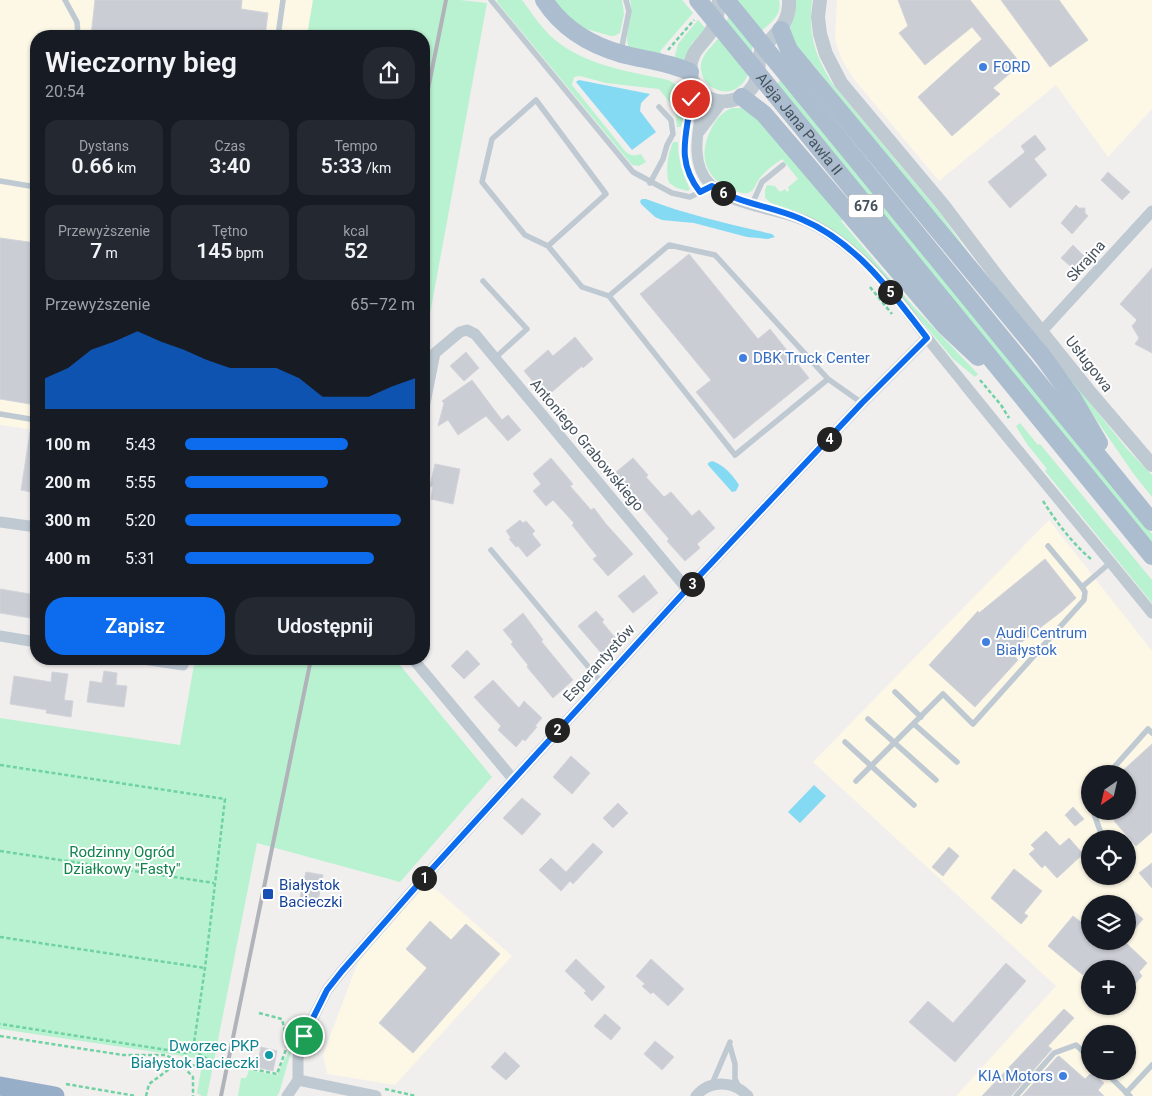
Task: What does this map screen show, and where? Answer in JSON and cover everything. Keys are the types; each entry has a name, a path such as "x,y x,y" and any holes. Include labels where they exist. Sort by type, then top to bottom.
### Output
{"highway":[{"path":"0,1086 57,1090"}],"main road":[{"path":"544,0 564,24 579,36 620,53 677,66 690,72"},
{"name":"Aleja Jana Pawła II","path":"698,0 1017,392"},
{"name":"Aleja Jana Pawła II","path":"726,0 1125,489"},
{"path":"781,30 789,50 1043,357 1072,397 1125,489"},
{"path":"742,97 764,114 945,326 1017,392"},
{"name":"676","path":"1017,392 1152,556"},
{"name":"676","path":"1125,489 1152,522"}],"street":[{"path":"719,0 715,24 696,50 691,60 690,72 693,82 704,95 712,100 722,102 729,102 742,97 757,80 761,52 781,30 787,19 789,0"},
{"name":"Usługowa","path":"820,0 818,17 820,34 826,54 841,83 943,205 1002,283 1119,428 1152,465"},
{"path":"704,95 696,144 697,161 704,177 712,186 733,198 800,218 840,241 861,258 1152,614"},
{"path":"699,133 722,102"},
{"name":"Skrajna","path":"1042,331 1152,211"},
{"name":"Antoniego Grabowskiego","path":"430,375 434,353 460,332 467,330 476,334 687,589"},
{"name":"Esperantystów","path":"298,1080 300,1048 304,1036 327,990 342,971 601,682 862,403 927,338"},
{"path":"0,522 30,526"},
{"path":"0,636 30,641"},
{"path":"418,665 513,779"},
{"path":"287,1096 298,1080 376,1096"},
{"path":"696,1096 705,1088 726,1084 744,1092"}],"lane":[{"path":"66,0 77,22 78,30"},
{"path":"279,30 283,0"},
{"path":"492,0 633,172 672,194 690,196 712,186"},
{"path":"620,53 629,11 626,0"},
{"path":"548,246 606,194 536,100 492,139 482,182 525,235 548,246 582,287 608,296 736,454 828,379"},
{"path":"650,183 663,159 673,134 671,120 660,108"},
{"path":"752,204 762,182 783,165"},
{"path":"0,181 30,186"},
{"path":"608,296 669,245 715,255 828,379 862,403"},
{"path":"483,281 527,329 495,358"},
{"path":"0,414 30,419"},
{"path":"856,781 944,694 973,724 1084,600 1085,592 1082,587 1048,546"},
{"path":"491,550 601,682"},
{"path":"1082,587 1111,562"},
{"path":"895,692 921,716"},
{"path":"868,718 936,780"},
{"path":"914,724 957,762"},
{"path":"1116,765 1148,729 1152,733"},
{"path":"845,742 914,805"},
{"path":"711,1086 730,1044 735,1064 735,1079 744,1092"},
{"path":"1016,1096 1054,1053 1076,1045 1081,1050"},
{"path":"1113,1080 1128,1094 1152,1065"}],"path":[{"path":"663,63 668,50 695,18"},
{"path":"866,282 895,318"},
{"path":"0,764 225,799 205,968 193,1050"},
{"path":"0,851 214,883"},
{"path":"0,937 205,968"},
{"path":"247,1068 277,1074 288,1044 282,1019 259,1013"},
{"path":"0,1024 187,1053 193,1050"},
{"path":"0,1036 123,1055 166,1055 179,1062 194,1077 193,1096"},
{"path":"288,1044 300,1048"},
{"path":"193,1050 209,1060 240,1068"},
{"path":"186,1068 209,1060"},
{"path":"146,1096 149,1084 179,1062"},
{"path":"57,1090 136,1096"}],"shaded area":[{"path":"0,0 313,0 308,30 30,30 30,429 0,425"},
{"path":"837,0 1152,0 1152,109 1108,157 1056,85 939,181 853,78 842,60 835,40"},
{"path":"1049,520 1152,651 1152,1096 956,1096 1056,986 813,762"},
{"path":"422,886 437,890 512,956 395,1085 327,1074 323,1055 358,962"}],"green space":[{"path":"313,0 460,0 487,3 430,314 430,30 308,30"},
{"path":"497,0 522,0 549,35 580,56 608,66 668,80 675,84 680,89 685,100 681,127 677,127 675,109 659,89 606,83 580,76 574,77 572,85 625,151 632,155 641,154 646,162 639,166 632,165"},
{"path":"553,0 622,0 624,14 620,33 611,36 579,27"},
{"path":"630,0 682,0 693,13 661,50 660,56 629,47 627,37 631,13"},
{"path":"732,0 779,0 780,7 775,18 755,40 748,72 743,83 735,89 724,91 714,88 707,83 701,72 701,65 702,59 724,29"},
{"path":"795,0 812,0 811,24 814,45 822,65 834,86 940,213 969,254 966,256 812,63 809,64 791,38 790,28 795,14"},
{"path":"698,20 706,29 692,43 684,63 674,59 678,44"},
{"path":"780,80 1152,534 1152,543 777,85"},
{"path":"732,108 742,108 753,113 843,219 841,221 914,307 978,374 975,377 953,359 863,253 823,224 801,213 771,203 765,198 767,185 775,186 780,192 785,189 787,192 789,190 788,187 798,179 782,159 765,172 754,189 748,193 735,191 717,181 711,174 705,158 707,139 717,119"},
{"path":"673,142 678,142 681,166 690,189 688,191 677,188 669,183 667,173 668,162"},
{"path":"1070,378 1127,449 1152,475 1152,497 1133,473 1069,380"},
{"path":"1020,423 1038,445 1040,444 1152,580 1152,603 1045,471 1047,469 1027,444 1016,426"},
{"name":"Rodzinny Ogród Działkowy \"Fasty\"","path":"194,665 400,665 492,777 400,882 257,843 207,1096 197,1093 203,1059 0,1029 0,718 180,745"},
{"path":"289,1051 291,1052 277,1096 238,1096 241,1078 246,1078 249,1070 277,1075"}],"water":[{"path":"579,80 650,94 641,103 640,111 656,132 632,150 576,82"},
{"path":"642,199 709,219 772,234 775,237 768,239 747,237 694,223 662,220 655,217 641,204 640,201"},
{"path":"712,461 724,467 734,477 739,485 736,491 732,492 708,465"},
{"path":"814,785 826,796 800,823 788,812"}],"building":[{"path":"95,0 242,0 241,9 268,13 266,30 92,30"},
{"name":"FORD","path":"898,0 970,0 1021,64 993,88 1000,94 952,136 918,97 982,39 972,27 925,65 899,33 908,26"},
{"path":"1001,0 1059,0 1088,40 1050,67"},
{"path":"1035,135 1046,149 1034,159 1047,175 1010,208 988,182 1025,152 1021,146"},
{"path":"1108,172 1130,192 1122,200 1101,180"},
{"path":"1076,205 1079,208 1085,208 1085,213 1088,216 1072,234 1061,223"},
{"path":"0,238 30,242 30,404 0,399"},
{"path":"1073,245 1085,257 1082,260 1087,264 1078,273 1061,258"},
{"name":"DBK Truck Center","path":"689,254 758,339 770,329 809,378 734,439 696,392 711,380 640,294"},
{"path":"1152,268 1152,353 1135,344 1139,338 1132,326 1137,320 1120,304"},
{"path":"575,337 593,359 546,397 524,371 548,350 553,356"},
{"path":"466,352 479,368 464,381 450,366"},
{"path":"472,380 502,420 508,415 521,430 508,441 486,416 458,435 448,420 438,426 444,403 442,401"},
{"path":"30,432 30,492 21,490"},
{"path":"551,458 573,484 570,486 591,510 594,508 633,554 608,576 593,559 597,556 572,525 574,523 553,500 546,506 533,491 541,484 533,474"},
{"path":"633,458 648,475 646,477 664,497 671,492 692,516 699,510 715,528 697,544 700,548 685,561 667,541 669,539 622,484 624,483 615,473"},
{"path":"435,464 460,469 453,504 431,499 433,487 430,486"},
{"path":"520,520 523,523 526,521 535,531 532,534 541,545 527,557 509,539 511,538 506,531"},
{"name":"Audi Centrum Białystok","path":"1045,559 1076,598 1010,651 1018,660 975,707 929,665 978,611 979,613"},
{"path":"644,575 658,593 633,613 618,596"},
{"path":"0,589 30,594 30,618 0,613"},
{"path":"596,611 604,620 602,622 618,641 602,654 578,626"},
{"path":"523,613 543,640 541,641 573,680 553,698 527,667 528,665 511,644 513,642 503,630"},
{"path":"467,650 480,664 464,679 451,666"},
{"path":"104,671 117,673 116,685 127,686 124,707 87,702 90,681 102,683"},
{"path":"52,672 68,674 64,700 73,701 71,717 46,713 47,710 10,704 14,676 51,682"},
{"path":"493,680 519,708 524,701 542,718 525,741 523,739 516,747 498,730 501,726 474,697"},
{"path":"1152,744 1152,832 1136,846 1136,830 1122,830 1114,820 1136,820 1136,765 1129,765"},
{"path":"571,756 590,773 572,794 553,777"},
{"path":"522,798 541,814 522,835 503,818"},
{"path":"618,803 628,813 613,828 603,818"},
{"path":"1073,807 1083,820 1075,826 1065,815"},
{"path":"1046,831 1060,846 1069,838 1081,852 1081,856 1057,878 1045,865 1042,868 1029,854 1035,849 1031,845"},
{"path":"593,843 603,852 573,884 570,881 561,891 539,870 551,858 566,872"},
{"path":"949,847 959,856 943,876 932,867"},
{"path":"1152,863 1152,888 1139,873"},
{"path":"1014,869 1042,891 1024,913 1028,916 1021,924 991,898"},
{"path":"306,872 323,875 318,901 300,897"},
{"path":"1136,913 1143,919 1136,927"},
{"path":"1073,916 1081,922 1081,950 1133,950 1147,963 1139,972 1142,976 1136,983 1136,960 1081,960 1081,973 1048,946"},
{"path":"430,921 451,940 466,924 500,954 413,1053 379,1023 427,968 406,949"},
{"path":"576,959 605,987 592,1001 584,993 586,991 565,971"},
{"path":"651,959 684,989 668,1006 653,992 651,994 642,986 645,984 636,976"},
{"path":"1006,963 1026,981 955,1062 909,1022 928,1001 953,1023"},
{"path":"1064,1009 1074,1018 1048,1046 1052,1049 1011,1096 982,1096"},
{"path":"605,1014 621,1028 611,1040 594,1026"},
{"path":"655,1041 674,1057 662,1070 644,1054"},
{"name":"Dworzec PKP Białystok Bacieczki","path":"261,1047 277,1051 273,1071 257,1067"},
{"path":"505,1052 520,1066 506,1080 491,1067"},
{"name":"KIA Motors","path":"1059,1056 1081,1075 1081,1080 1101,1080 1104,1083 1098,1090 1104,1096 1022,1096"}],"railway":[{"path":"430,79 446,0"},
{"path":"221,1096 310,665"}],"place":[{"name":"FORD","path":"983,67"},
{"name":"DBK Truck Center","path":"743,358"},
{"name":"Audi Centrum Białystok","path":"986,642"},
{"name":"Białystok Bacieczki","path":"268,894"},
{"name":"Dworzec PKP Białystok Bacieczki","path":"269,1055"},
{"name":"KIA Motors","path":"1063,1076"}],"route":[{"path":"304,1036 327,990 421,881 687,589 862,403 927,338 861,258 840,241 800,218 733,198 712,186 700,192 693,184 687,171 684,156 684,138 691,99"}]}
